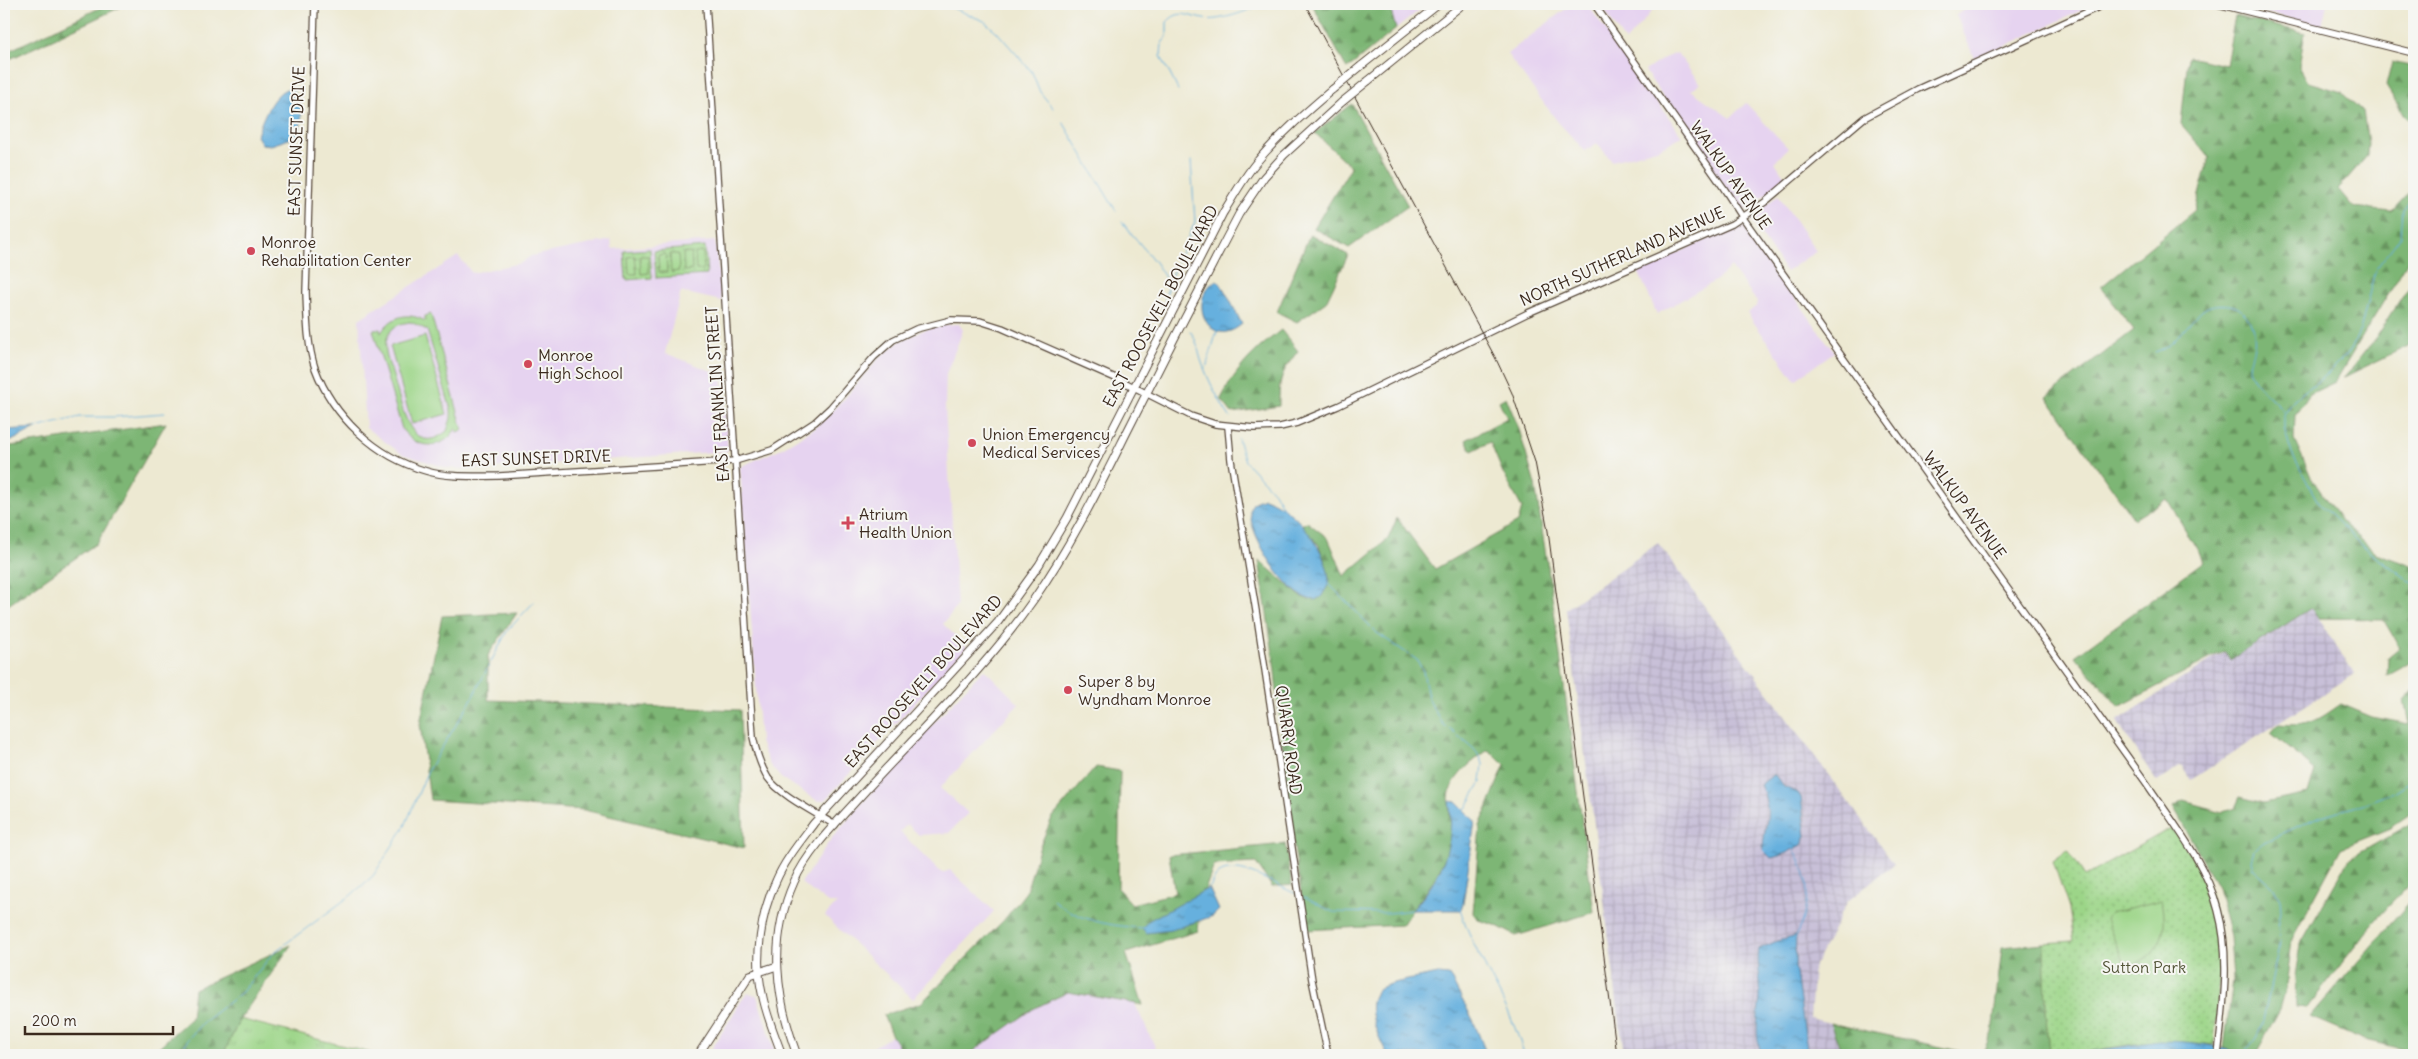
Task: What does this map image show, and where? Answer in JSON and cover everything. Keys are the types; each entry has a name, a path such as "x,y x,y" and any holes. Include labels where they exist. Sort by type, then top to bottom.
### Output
{"highway":[{"name":"EAST ROOSEVELT BOULEVARD","path":"782,1055 761,992 760,970 762,926 766,906 776,880 789,857 821,816 998,622 1039,565 1067,518 1218,221 1253,166 1291,125 1439,4"},
{"name":"EAST ROOSEVELT BOULEVARD","path":"797,1055 783,1011 776,948 783,910 794,880 802,866 835,825 982,663 1033,600 1083,520 1235,223 1264,177 1284,155 1342,102 1464,4"},
{"path":"698,1055 750,975 760,970 777,966"},
{"path":"774,1033 780,1038 787,1055"}],"main road":[{"path":"2218,4 2414,53"}],"street":[{"name":"EAST SUNSET DRIVE","path":"315,4 307,314 309,338 316,368 332,402 352,427 369,442 394,459 427,472 464,476 499,476 735,461 772,450 815,422 884,348 909,332 940,321 951,320 980,321 1002,328 1133,386 1191,416 1228,427"},
{"name":"EAST FRANKLIN STREET","path":"706,4 753,737 760,763 770,780 783,792 821,816"},
{"name":"WALKUP AVENUE","path":"1594,4 2189,845 2204,873 2218,910 2221,927 2225,972 2218,1055"},
{"name":"NORTH SUTHERLAND AVENUE","path":"1228,427 1280,427 1297,423 1338,406 1482,335 1710,234 1743,217 1769,199 1864,118 1918,90 2105,4"},
{"name":"QUARRY ROAD","path":"1228,427 1232,469 1258,617 1316,1005 1328,1055"},
{"path":"821,816 835,825"}],"shaded area":[{"path":"1389,4 1427,4 1396,29"},
{"path":"1572,4 1587,4 1682,136 1660,148 1612,161 1597,143 1585,151 1558,122 1507,54"},
{"path":"1600,4 1658,4 1625,42"},
{"path":"1976,4 2095,4 1975,60 1956,15"},
{"path":"2230,4 2327,4 2322,26"},
{"path":"1677,53 1700,83 1691,90 1730,118 1746,103 1788,148 1775,162 1786,179 1747,209 1737,205 1645,71 1664,58"},
{"path":"1778,195 1816,251 1786,272 1752,222 1752,218"},
{"path":"1739,225 1744,226 1834,352 1795,380 1747,313 1756,307 1757,302 1731,267 1715,281 1657,314 1638,271"},
{"name":"Monroe High School","path":"611,240 612,249 715,241 722,301 681,292 665,353 722,375 728,451 476,469 448,468 402,454 366,428 359,319 458,256 472,273 521,263 531,256"},
{"name":"Atrium Health Union","path":"959,324 963,330 946,374 945,407 957,606 943,624 967,647 825,800 818,801 781,778 769,764 760,742 740,467 782,448 815,428 845,398 880,357 899,342 924,330 942,325"},
{"path":"1658,543 1894,864 1848,901 1814,967 1810,1018 1830,1023 1843,1055 1624,1055 1566,609"},
{"path":"2311,607 2354,674 2191,780 2181,766 2157,782 2117,721 2225,651 2231,660"},
{"path":"984,669 1019,704 940,788 968,813 949,833 919,835 907,824 900,832 942,873 950,870 994,911 913,999 825,916 837,903 828,903 801,883 831,839 912,746"},
{"path":"1068,992 1135,1004 1159,1055 968,1055 1033,1009"},
{"path":"748,993 757,996 776,1055 708,1055 745,995"},
{"path":"892,1036 904,1055 860,1055"}],"green space":[{"path":"108,4 127,4 12,58 4,59 4,53"},
{"path":"1312,4 1389,4 1396,29 1347,69"},
{"path":"2235,16 2305,33 2299,66 2308,82 2342,92 2363,112 2368,143 2367,156 2338,189 2353,207 2392,211 2414,187 2414,251 2335,382 2310,394 2295,415 2294,439 2312,479 2341,521 2376,553 2414,567 2414,661 2387,676 2388,658 2400,648 2383,619 2318,618 2311,608 2231,660 2224,651 2119,707 2075,656 2204,561 2167,499 2134,519 2047,397 2134,330 2101,287 2195,210 2209,157 2181,124 2188,57 2226,65"},
{"path":"2392,62 2414,67 2414,123 2404,115 2386,86"},
{"path":"1352,104 1408,206 1349,248 1314,228 1351,167 1315,133"},
{"path":"1310,234 1348,255 1326,302 1297,322 1277,312"},
{"path":"705,247 707,275 656,278 654,251"},
{"path":"650,249 652,278 626,280 624,251"},
{"path":"703,252 704,270 696,270 695,253"},
{"path":"683,253 691,253 692,270 684,271"},
{"path":"666,254 667,272 659,272 658,255"},
{"path":"670,254 678,254 679,271 671,272"},
{"path":"635,256 637,274 629,274 628,257"},
{"path":"640,256 648,256 649,273 641,274"},
{"path":"2414,279 2414,343 2344,377 2376,338"},
{"path":"431,314 463,430 457,432 456,428 445,441 430,445 415,441 402,429 373,330 380,329 381,333 385,327 400,317 412,316 425,321 425,316","holes":["411,322 427,330 451,410 451,418 447,431 435,438 425,439 417,435 405,416 388,361 386,343 391,331 400,324"]},
{"path":"1281,330 1298,351 1282,376 1279,406 1232,413 1221,399 1227,388 1246,361"},
{"path":"425,336 447,414 412,424 390,346"},
{"path":"1506,397 1519,429 1535,485 1551,588 1594,912 1516,936 1495,925 1478,920 1473,913 1480,826 1505,764 1488,750 1462,771 1453,785 1449,800 1451,831 1448,849 1433,881 1402,925 1307,930 1289,816 1274,661 1259,560 1299,595 1309,600 1323,593 1329,578 1319,545 1301,525 1307,522 1328,538 1344,576 1388,539 1397,518 1435,569 1518,522 1522,508 1503,473 1490,442 1472,451 1466,440 1507,418 1499,401"},
{"path":"166,423 97,543 4,608 4,447"},
{"path":"517,613 488,655 488,700 740,710 744,848 584,810 430,800 420,724 442,616"},
{"path":"2414,689 2414,811 2390,828 2341,848 2292,939 2286,989 2280,1010 2255,1055 2243,1055 2224,1048 2233,980 2230,937 2218,887 2173,807 2183,801 2223,812 2235,808 2240,797 2264,803 2308,794 2315,770 2271,733 2279,724 2298,725 2319,719 2341,704 2372,717 2409,724 2404,700"},
{"path":"1096,767 1120,771 1118,889 1132,904 1175,893 1169,855 1285,844 1292,885 1272,887 1256,863 1214,865 1201,901 1198,931 1126,953 1143,1005 1068,992 1033,1009 968,1055 904,1055 892,1036 883,1015 921,1003 1004,920 1026,892 1040,846 1052,818"},
{"path":"2414,822 2414,879 2374,922 2307,1008 2296,1007 2295,976 2300,945 2349,859"},
{"name":"Sutton Park","path":"2171,828 2195,862 2206,884 2213,907 2219,952 2214,1045 2182,1042 2150,1043 2080,1053 2050,1055 2047,1033 2044,943 2074,941 2069,909 2053,861 2068,850 2085,876"},
{"path":"2414,897 2414,1052 2365,1040 2310,1017"},
{"path":"2162,900 2164,924 2163,934 2159,942 2147,957 2126,969 2106,919 2110,913"},
{"path":"2044,943 2047,1033 2050,1055 1982,1055 1992,1033 2002,947"},
{"path":"291,945 240,1019 223,1055 150,1055 191,1018 194,989"},
{"path":"240,1019 379,1055 223,1055"},
{"path":"1830,1023 1978,1055 1843,1055"}],"water":[{"path":"290,88 295,92 300,103 301,123 298,136 271,145 262,144 257,136 269,107 278,95"},
{"path":"1217,280 1242,324 1230,331 1220,332 1211,328 1205,320 1202,309 1203,299 1208,288"},
{"path":"36,428 4,445 4,430"},
{"path":"1264,498 1275,503 1298,520 1317,545 1328,571 1329,584 1321,597 1315,600 1293,590 1282,578 1262,548 1255,533 1250,508 1254,502"},
{"path":"1774,774 1784,787 1796,792 1801,797 1806,836 1802,845 1780,856 1771,858 1763,850 1767,804 1760,785"},
{"path":"1449,801 1456,802 1475,821 1461,910 1412,910 1431,886 1444,860 1450,832"},
{"path":"1209,888 1219,910 1213,916 1172,930 1146,933 1142,928 1148,921"},
{"path":"1796,936 1795,966 1808,1055 1762,1055 1757,1032 1760,993 1759,949 1777,941"},
{"path":"1438,974 1449,975 1473,1020 1487,1055 1388,1055 1373,1020 1372,1002 1375,994 1385,986"},
{"path":"2158,1041 2201,1044 2243,1055 2171,1050 2120,1055 2071,1055"}],"waterway":[{"path":"943,4 984,21 996,31 1032,72 1040,92 1053,108"},
{"path":"1178,90 1161,56 1162,43 1167,37 1167,22 1180,14 1210,20 1217,19 1242,13 1261,4"},
{"path":"1063,122 1116,211"},
{"path":"1165,301 1168,283 1195,222 1191,161"},
{"path":"2414,197 2403,209 2401,236 2375,270 2361,328 2351,349 2329,373 2294,399 2284,415 2284,428 2292,454 2318,502 2365,548 2414,584"},
{"path":"1122,222 1155,262 1168,282"},
{"path":"2155,352 2176,340 2206,308 2218,305 2235,306 2245,314 2254,333 2250,372 2261,388 2284,413"},
{"path":"1190,331 1196,342 1210,382 1230,417"},
{"path":"1206,368 1217,331"},
{"path":"36,428 80,417 113,417 165,413"},
{"path":"1238,439 1245,461 1274,492 1285,511"},
{"path":"1329,584 1377,633 1417,660 1423,671 1428,697 1443,724 1473,748 1481,758 1483,764 1481,782 1465,810"},
{"path":"180,1055 188,1039 202,1023 242,992 273,953 350,896 373,876 405,826 428,770 469,704 507,631 534,602"},
{"path":"2243,1055 2256,1038 2262,1025 2280,942 2278,927 2281,911 2280,899 2273,886 2253,868 2251,860 2254,850 2264,842 2320,816 2354,807 2394,792 2414,779"},
{"path":"1794,849 1804,870 1807,893 1804,915 1795,937"},
{"path":"1210,887 1218,874 1226,870 1236,870 1258,876 1297,894"},
{"path":"1303,897 1333,912 1389,913 1412,910"},
{"path":"1053,900 1084,918 1107,924 1143,928"},
{"path":"1460,909 1475,946 1511,1018 1524,1055"}],"railway":[{"path":"1305,4 1496,359 1512,393 1535,462 1548,531 1617,1055"}],"place":[{"name":"Monroe Rehabilitation Center","path":"251,251"},
{"name":"Monroe High School","path":"528,364"},
{"name":"Union Emergency Medical Services","path":"972,443"},
{"name":"Atrium Health Union","path":"848,523"},
{"name":"Super 8 by Wyndham Monroe","path":"1068,690"}]}
